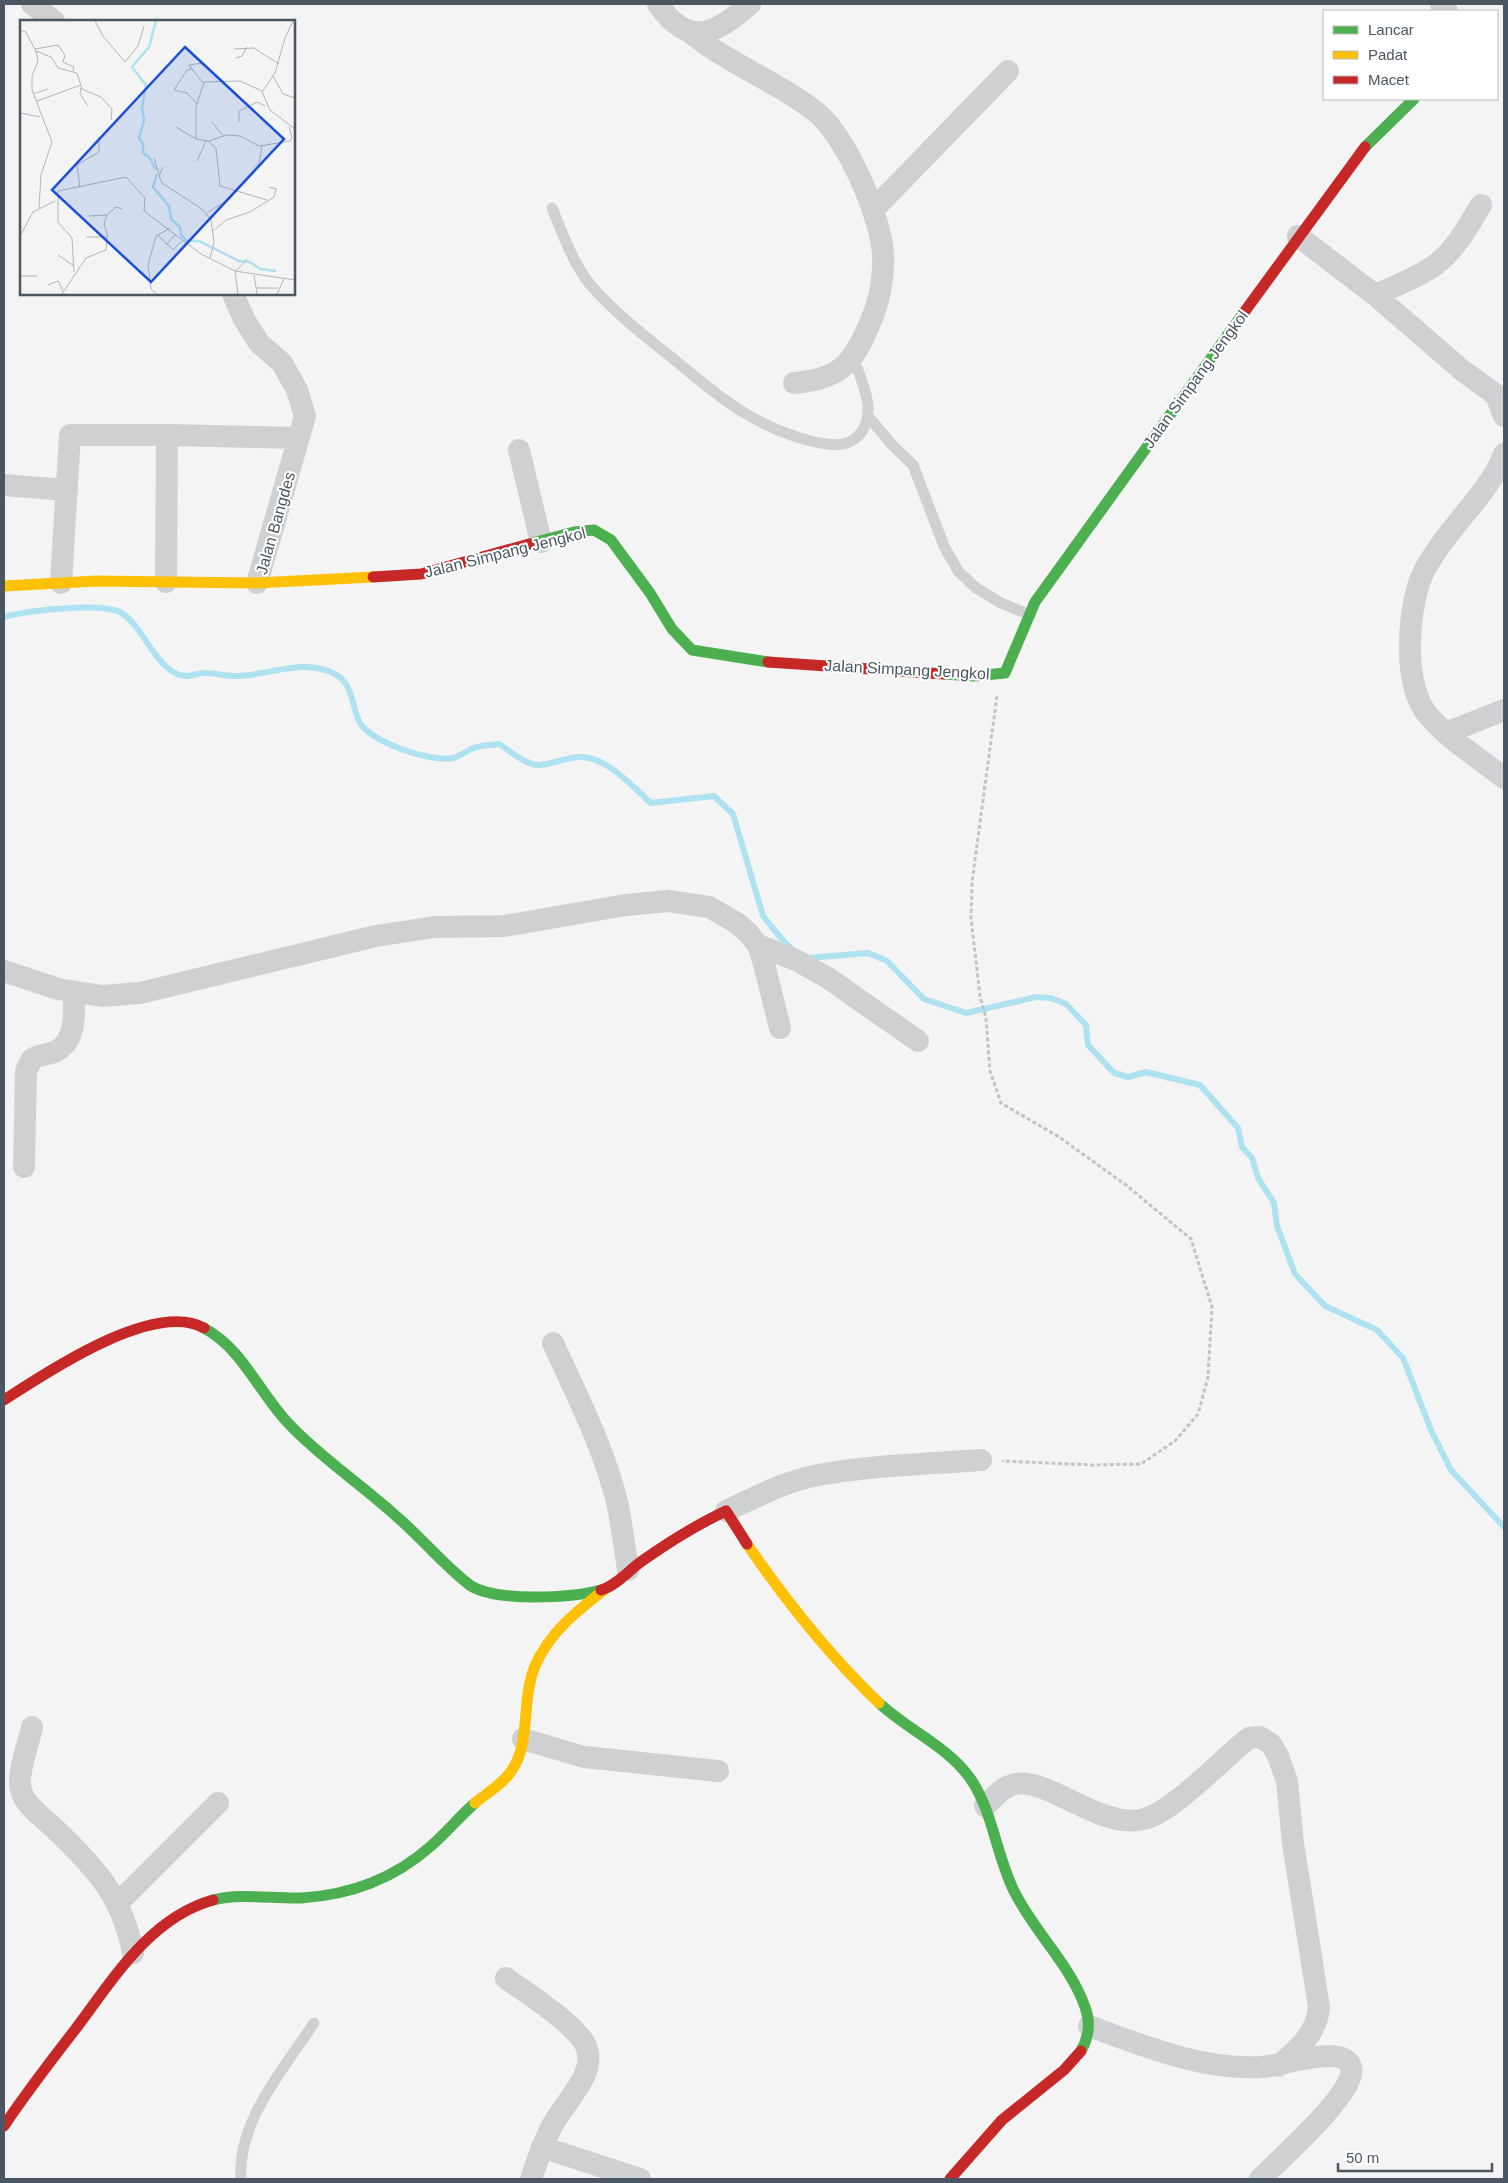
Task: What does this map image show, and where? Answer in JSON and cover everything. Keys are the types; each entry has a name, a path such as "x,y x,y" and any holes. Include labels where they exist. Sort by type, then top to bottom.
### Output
{"street":[{"path":"32,4 53,20"},
{"path":"658,4 677,27 691,33 710,48 797,99 826,122 852,161 872,210 883,255 883,273 871,321 853,358 843,368 827,377 814,381 794,383"},
{"path":"691,33 718,25 737,15 750,4"},
{"path":"872,210 1008,71"},
{"name":"Jalan Simpang Jengkol","path":"257,583 421,574 574,532 594,530 611,540 626,558 672,629 692,650 778,664 823,664 974,676 1005,674 1035,602 1298,236 1369,142 1413,100"},
{"path":"1375,295 1423,273 1436,264 1456,244 1481,205"},
{"path":"1298,236 1375,295 1463,371 1496,395 1504,416"},
{"name":"Jalan Bangdes","path":"4,586 60,583 257,583 305,416 297,390 282,363 259,343 244,319 233,295"},
{"path":"60,583 70,435 298,438"},
{"path":"166,582 167,435"},
{"path":"519,450 541,542"},
{"path":"1504,454 1500,467 1481,496 1448,534 1425,570 1412,610 1411,668 1418,698 1427,714 1446,733 1504,778"},
{"path":"4,484 67,490"},
{"path":"1446,733 1504,710"},
{"path":"4,971 58,989 74,992 102,996 140,993 376,936 435,927 504,926 647,902 668,901 709,907 737,922 758,945 772,991 780,1028"},
{"path":"758,945 796,960 820,973 918,1041"},
{"path":"24,1167 25,1080 29,1062 39,1055 58,1050 66,1042 72,1028 74,992"},
{"path":"4,1400 66,1363 139,1328 169,1320 193,1323 224,1340 238,1354 274,1407 297,1434 396,1515 477,1590 487,1593 528,1594 604,1590"},
{"path":"553,1343 579,1400 609,1478 618,1506 628,1570"},
{"path":"4,2126 133,1953 155,1933 179,1916 213,1900 234,1897 329,1897 369,1885 392,1875 430,1847 472,1806 507,1776 517,1762 524,1739 525,1705 536,1661 549,1640 564,1623 628,1570 700,1522 763,1493 817,1476 866,1469 981,1460"},
{"path":"726,1511 774,1583 830,1652 887,1710 958,1764 969,1777 985,1806 994,1840 1012,1888 1069,1976 1083,2002 1088,2026 1088,2037 1083,2049 1069,2066 1009,2113 973,2150 950,2179"},
{"path":"32,1727 20,1778 21,1791 30,1805 85,1859 118,1903 128,1929 133,1953"},
{"path":"985,1806 1004,1789 1012,1784 1020,1784 1041,1788 1118,1821 1146,1819 1172,1804 1249,1738 1260,1736 1271,1744 1278,1756 1287,1780 1293,1843 1319,2008 1318,2017 1308,2038 1278,2066"},
{"path":"524,1739 565,1752 602,1760 718,1771"},
{"path":"118,1903 218,1803"},
{"path":"506,1978 571,2028 582,2039 589,2056 583,2076 553,2123 542,2146 531,2179"},
{"path":"1088,2026 1176,2057 1241,2067 1278,2066 1324,2055 1336,2056 1347,2061 1352,2073 1350,2080 1335,2104 1260,2179"},
{"path":"542,2146 640,2179"}],"lane":[{"path":"552,208 576,263 595,290 644,336 727,403 772,429 831,445 846,443 855,439 863,431 868,416 864,385 853,358"},
{"path":"868,416 893,446 913,465 944,546 958,571 976,588 1001,603 1030,615"},
{"path":"241,2179 243,2151 257,2112 314,2023"}],"path":[{"path":"981,1460 1093,1465 1141,1464 1175,1442 1198,1414 1208,1377 1212,1308 1191,1239 1060,1137 1001,1103 990,1071 986,1018 980,996 971,918 971,900 998,689 1005,674"}],"waterway":[{"path":"4,617 62,608 110,609 120,612 129,618 159,659 176,673 186,676 205,673 235,676 248,675 298,667 323,669 335,674 346,684 357,717 366,730 389,744 417,754 443,759 453,758 474,748 499,744 529,763 534,764 540,765 576,757 598,761 614,770 651,803 714,796 733,814 763,916 791,948"},
{"path":"808,958 868,953 887,961 924,999 966,1013 1036,997 1051,998 1066,1004 1086,1025 1088,1045 1114,1073 1128,1077 1146,1072 1200,1085 1238,1128 1242,1147 1252,1158 1258,1178 1274,1203 1277,1226 1295,1274 1325,1306 1377,1330 1403,1358 1431,1430 1451,1470 1504,1527"}],"traffic: fast":[{"path":"1365,147 1413,100"},
{"path":"944,674 974,676 1005,673 1035,602 1245,311"},
{"path":"529,544 574,532 594,530 611,540 650,593 672,629 692,650 768,662"},
{"path":"204,1328 218,1337 240,1359 278,1412 301,1436 396,1516 471,1586 498,1594 535,1597 572,1595 601,1590"},
{"path":"879,1703 890,1713 939,1747 961,1767 978,1791 1014,1891 1031,1920 1070,1976 1085,2007 1088,2030 1081,2051"},
{"path":"213,1900 235,1897 301,1898 354,1889 387,1876 417,1858 475,1803"}],"traffic: slow":[{"path":"4,586 96,581 257,583 373,577"},
{"path":"747,1544 809,1627 879,1703"},
{"path":"475,1803 504,1780 518,1759 524,1734 528,1692 535,1666 541,1654 556,1633 604,1590"}],"traffic: jam":[{"path":"1245,311 1365,147"},
{"path":"373,577 421,574 529,544"},
{"path":"768,662 944,674"},
{"path":"4,1400 73,1358 101,1343 130,1331 158,1324 183,1322 204,1328"},
{"path":"601,1590 607,1588 642,1561 673,1541 726,1511 747,1544"},
{"path":"4,2126 118,1972 134,1954 151,1936 170,1921 190,1909 213,1900"},
{"path":"950,2179 1002,2120 1064,2070 1081,2051"}]}
